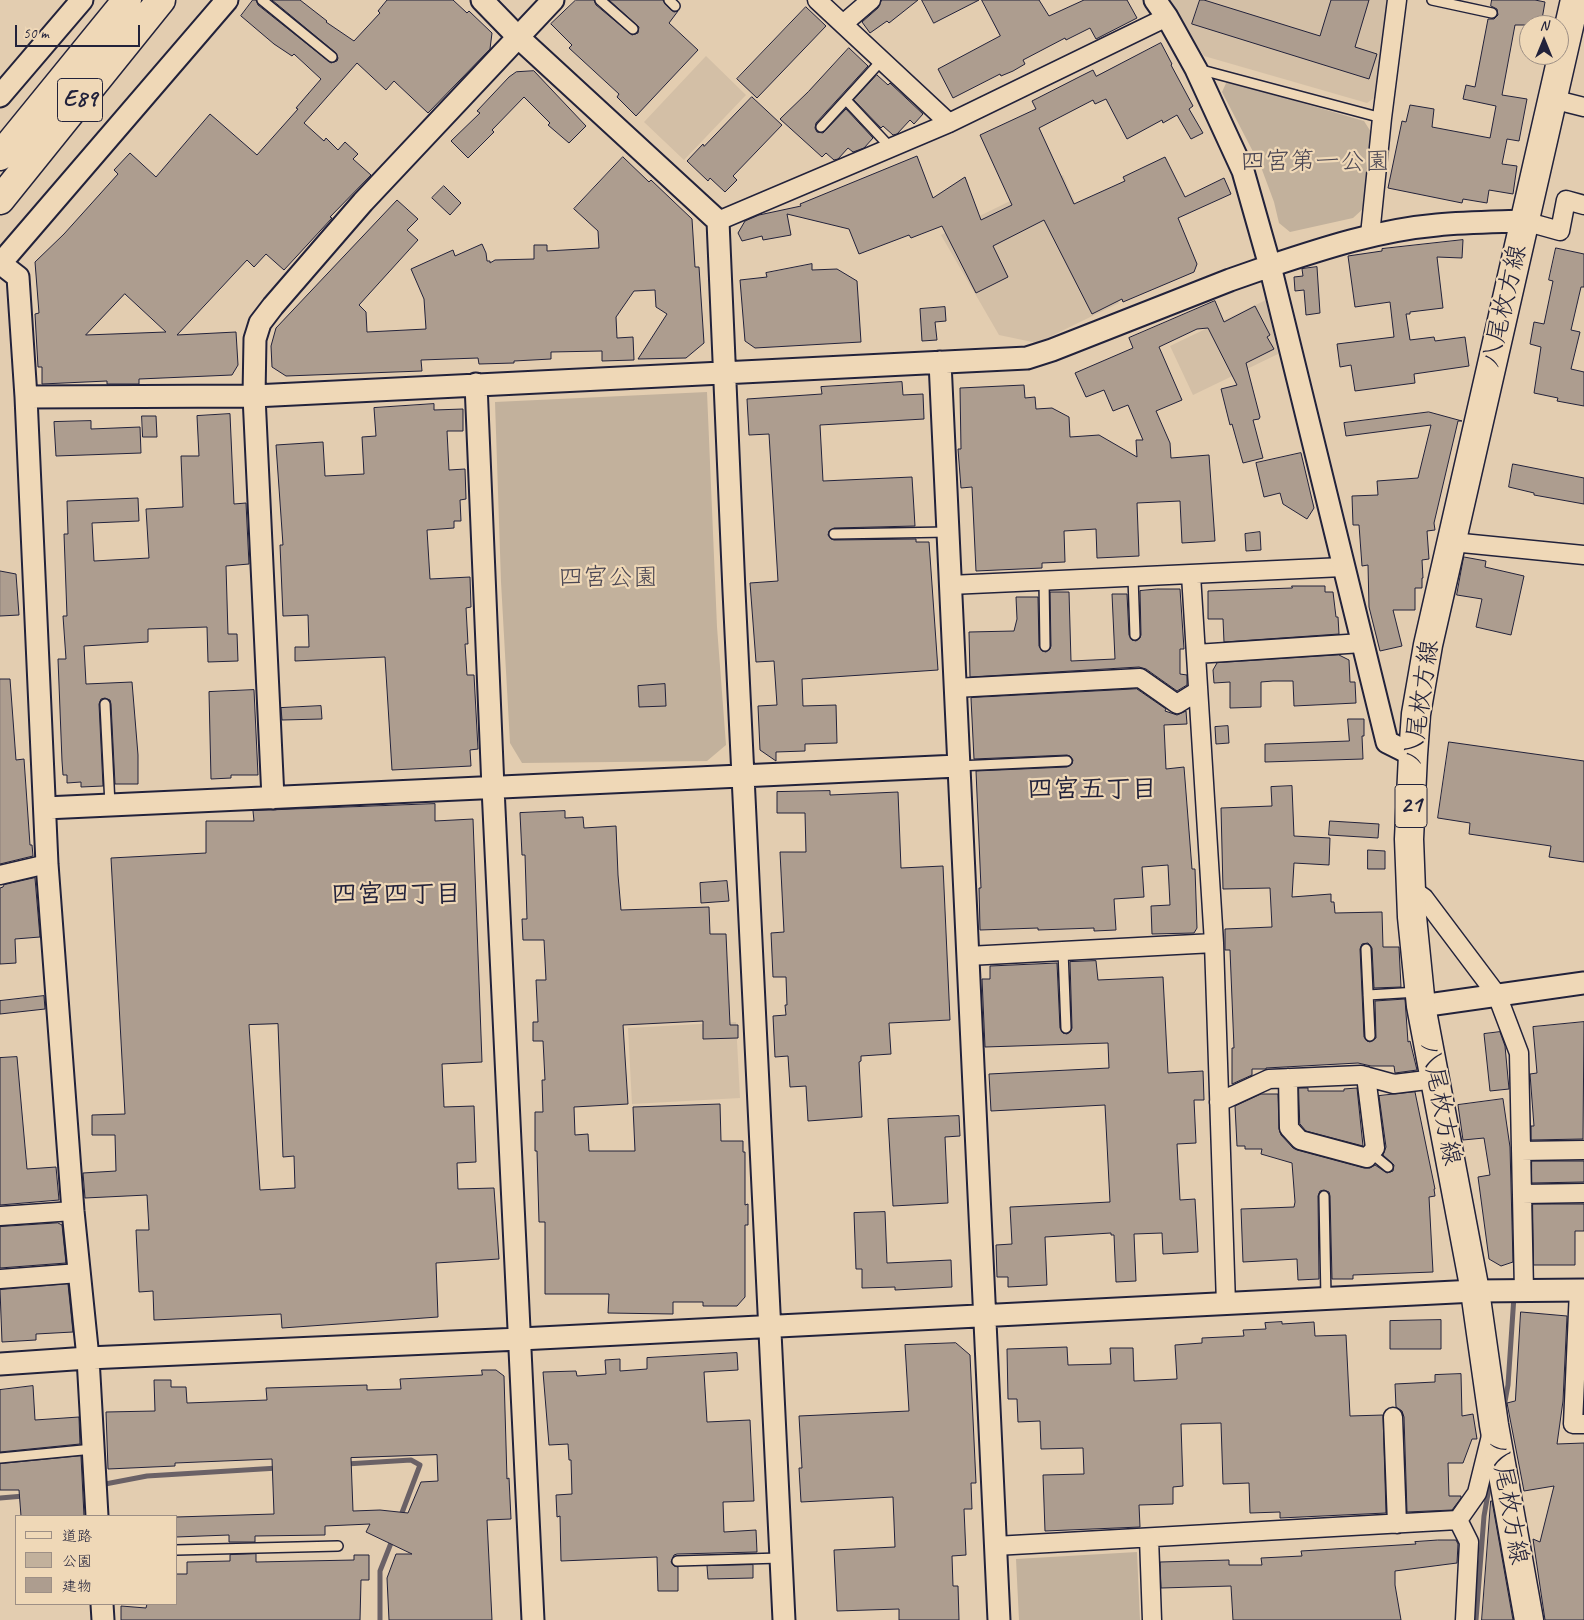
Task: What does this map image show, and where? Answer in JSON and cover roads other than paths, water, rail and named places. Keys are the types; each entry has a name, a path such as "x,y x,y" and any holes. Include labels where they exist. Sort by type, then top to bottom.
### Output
{"main road":[{"name":"E89","path":"0,156 127,0"},
{"name":"E89","path":"0,200 161,0"},
{"name":"八尾枚方線","path":"1529,1620 1494,1426 1475,1291 1420,999 1412,917 1409,839 1412,755 1416,714 1428,645 1575,0"}],"street":[{"path":"1,94 82,0"},
{"path":"96,1498 88,1358 73,1210 48,864 26,397 18,277 0,264 227,0"},
{"path":"482,0 518,37 718,221 784,1620"},
{"path":"274,798 254,396 256,339 260,323 272,306 363,202 553,0"},
{"path":"817,0 949,123"},
{"path":"843,24 871,0"},
{"path":"1155,0 1167,17 1196,69 1243,171 1270,266 1386,742 1412,755"},
{"path":"1370,236 1397,0"},
{"path":"718,221 949,123 1167,17"},
{"path":"1552,99 1584,107"},
{"path":"26,397 254,396 1027,358 1230,280 1311,252 1370,236 1436,225 1524,221 1560,231 1566,200 1584,204"},
{"path":"940,362 998,1620"},
{"path":"476,384 493,788 533,1620"},
{"path":"1452,542 1584,555"},
{"path":"950,585 1343,567"},
{"path":"1191,575 1214,944 1226,1304"},
{"path":"1196,654 1362,643"},
{"path":"955,688 1140,678 1177,704 1198,691"},
{"path":"45,808 958,766"},
{"path":"0,875 48,864"},
{"path":"1411,889 1424,898 1497,995 1520,1053 1524,1291"},
{"path":"968,956 1214,944"},
{"path":"1420,999 1497,995 1584,983"},
{"path":"1219,1102 1269,1079 1361,1075 1394,1084 1435,1078"},
{"path":"1288,1078 1289,1128 1300,1140 1367,1158 1375,1148 1366,1076"},
{"path":"1521,1151 1584,1150"},
{"path":"1522,1194 1584,1193"},
{"path":"0,1216 73,1210"},
{"path":"0,1279 79,1273"},
{"path":"0,1364 88,1358 984,1317 1475,1291 1582,1290 1573,1424 1584,1424"},
{"path":"1393,1417 1398,1524"},
{"path":"1458,1520 1477,1493 1494,1426"},
{"path":"995,1546 1458,1520"},
{"path":"1458,1520 1469,1542 1465,1620"},
{"path":"1149,1538 1152,1620"},
{"path":"102,1605 103,1620"}],"lane":[{"path":"262,0 332,57"},
{"path":"600,0 633,29"},
{"path":"1432,0 1492,13"},
{"path":"821,127 882,60"},
{"path":"1196,69 1382,118"},
{"path":"846,100 890,148"},
{"path":"834,534 948,532"},
{"path":"1133,578 1136,635"},
{"path":"1044,581 1045,646"},
{"path":"105,704 110,805"},
{"path":"958,766 1067,761"},
{"path":"1366,949 1370,1036"},
{"path":"1063,951 1066,1028"},
{"path":"1368,995 1420,999"},
{"path":"1371,1152 1388,1167"},
{"path":"1324,1196 1326,1299"},
{"path":"0,1458 93,1450"},
{"path":"178,1550 338,1546"},
{"path":"677,1560 780,1558"}],"waterway":[{"path":"1504,1407 1508,1385 1514,1296"},
{"path":"346,1464 411,1460 420,1465 400,1518"},
{"path":"100,1485 147,1476 278,1468"},
{"path":"1476,1620 1484,1516 1491,1477"},
{"path":"0,1498 24,1496"},
{"path":"380,1620 380,1571 393,1538"}],"district":[{"name":"四宮五丁目","path":"1092,790"},
{"name":"四宮四丁目","path":"396,895"}],"park label":[{"name":"四宮第一公園","path":"1315,162"},
{"name":"四宮公園","path":"608,578"}]}
